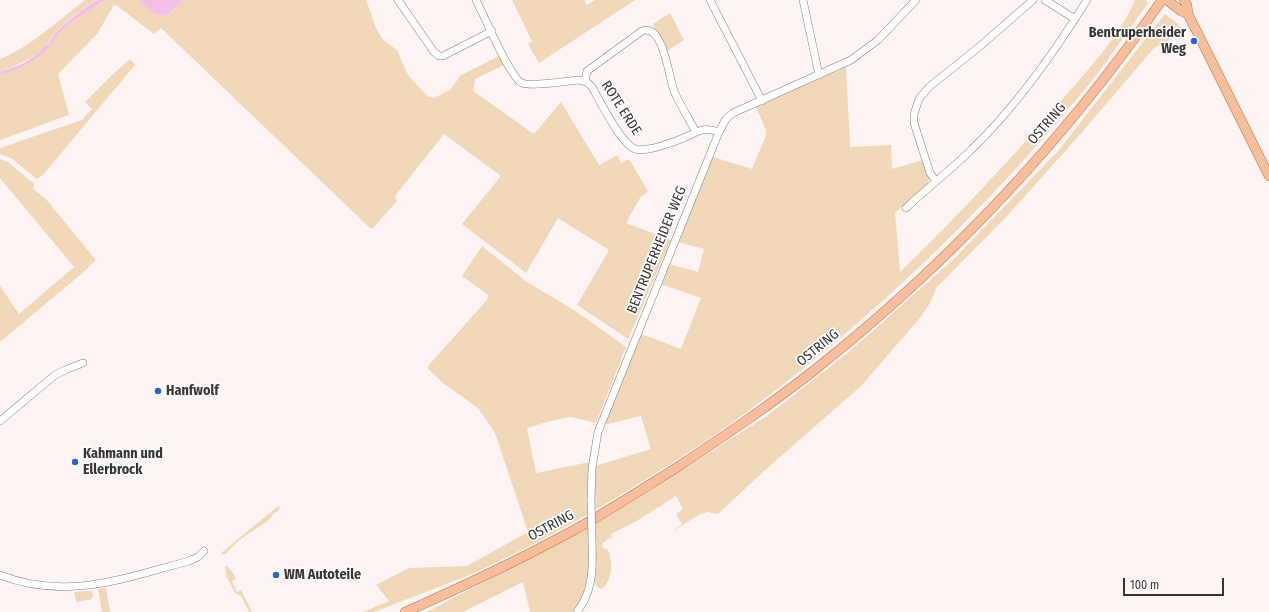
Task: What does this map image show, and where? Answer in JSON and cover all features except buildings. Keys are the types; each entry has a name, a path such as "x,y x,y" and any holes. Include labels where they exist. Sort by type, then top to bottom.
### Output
{"main road":[{"name":"OSTRING","path":"404,612 512,562 576,529 623,502 715,442 817,368 890,306 976,225 1072,118 1112,68 1162,0"},
{"path":"1167,0 1181,11 1188,14"},
{"path":"1184,0 1187,5 1188,14 1269,176"}],"street":[{"path":"398,0 434,52 439,56 443,56 492,31"},
{"name":"ROTE ERDE","path":"476,0 514,76 522,83 527,85 578,80 585,81 592,87 621,137 634,149 646,149 708,129 719,132"},
{"path":"710,0 762,101"},
{"path":"803,0 819,75"},
{"name":"BENTRUPERHEIDER WEG","path":"577,612 582,606 589,591 593,565 591,500 592,468 598,432 726,118 729,115 851,60 871,46 890,29 916,0"},
{"path":"936,181 930,174 914,123 914,114 919,99 929,87 979,47 1033,0"},
{"path":"1045,0 1076,19"},
{"path":"906,208 972,150 1016,102 1088,0"},
{"path":"585,81 587,71 642,31 649,30 656,36 667,58 674,91 696,132"},
{"path":"0,421 55,375 83,363"},
{"path":"0,575 37,585 61,587 90,586 189,562 198,557 204,551"}],"shaded area":[{"path":"85,0 97,0 62,26 54,34 48,44 38,53 23,62 0,72 0,59 33,41"},
{"path":"97,0 105,0 64,28 46,51 40,56 18,69 0,75 0,72 24,63 38,53 49,43 54,34 62,26"},
{"path":"105,0 140,0 158,15 166,16 184,0 366,0 376,28 383,40 397,50 408,75 427,96 434,98 450,90 461,75 499,56 504,65 475,79 473,91 534,134 561,102 599,165 618,155 621,163 629,159 648,191 640,198 626,223 671,240 628,339 577,305 609,250 558,218 526,273 462,224 501,176 444,134 395,196 397,201 373,228 370,228 161,28 154,34 116,5 114,5 97,34 58,74 69,115 0,140 0,75 40,56 46,51 64,28"},
{"path":"140,0 184,0 166,16 161,16 148,9"},
{"path":"512,0 584,0 587,5 595,0 635,0 539,63 528,44 532,41"},
{"path":"1135,0 1146,0 1148,3 1085,89 1005,180 920,267 875,308 782,386 733,422 665,468 595,510 593,490 595,466 651,449 641,416 604,425 641,334 681,349 701,298 661,284 669,264 698,272 704,249 678,242 713,157 752,169 766,136 766,130 756,107 846,67 850,147 891,145 892,169 923,160 929,179 927,185 895,213 900,272 980,191 1089,69 1120,28"},
{"path":"670,13 684,40 667,51 653,24"},
{"path":"1165,14 1182,29 1166,42 1154,48 1076,139 1007,216 936,288 930,303 919,319 861,386 764,471 718,514 708,512 700,514 672,532 682,524 676,514 683,509 676,496 635,522 611,534 612,538 607,539 602,543 603,548 607,549 611,559 610,576 602,589 597,587 594,582 596,560 596,523 767,416 849,352 954,259 1059,150"},
{"path":"130,59 135,65 43,175 37,179 11,158 0,154 0,148 82,120 92,109 85,102"},
{"path":"0,159 8,162 34,184 33,189 45,198 96,260 0,342 0,286 19,314 74,267 0,178"},
{"path":"482,246 527,282 574,310 626,347 596,423 571,417 550,421 527,428 536,473 590,462 588,514 536,543 472,574 374,612 363,612 389,601 376,585 409,568 467,566 528,532 495,433 478,408 443,383 428,369 428,366 487,300 488,295 462,276"},
{"path":"278,506 280,508 270,519 241,539 226,554 220,554"},
{"path":"588,527 590,549 589,571 584,593 573,612 530,612 523,582 463,612 427,612"},
{"path":"225,566 233,573 236,579 232,581 237,592 241,590 252,612 249,612 241,596 235,593 227,579"},
{"path":"106,588 110,612 102,612 98,589"},
{"path":"92,591 92,599 76,602 74,592"}],"place":[{"name":"Bentruperheider Weg","path":"1194,41"},
{"name":"Hanfwolf","path":"158,391"},
{"name":"Kahmann und Ellerbrock","path":"75,462"},
{"name":"WM Autoteile","path":"276,575"}]}
